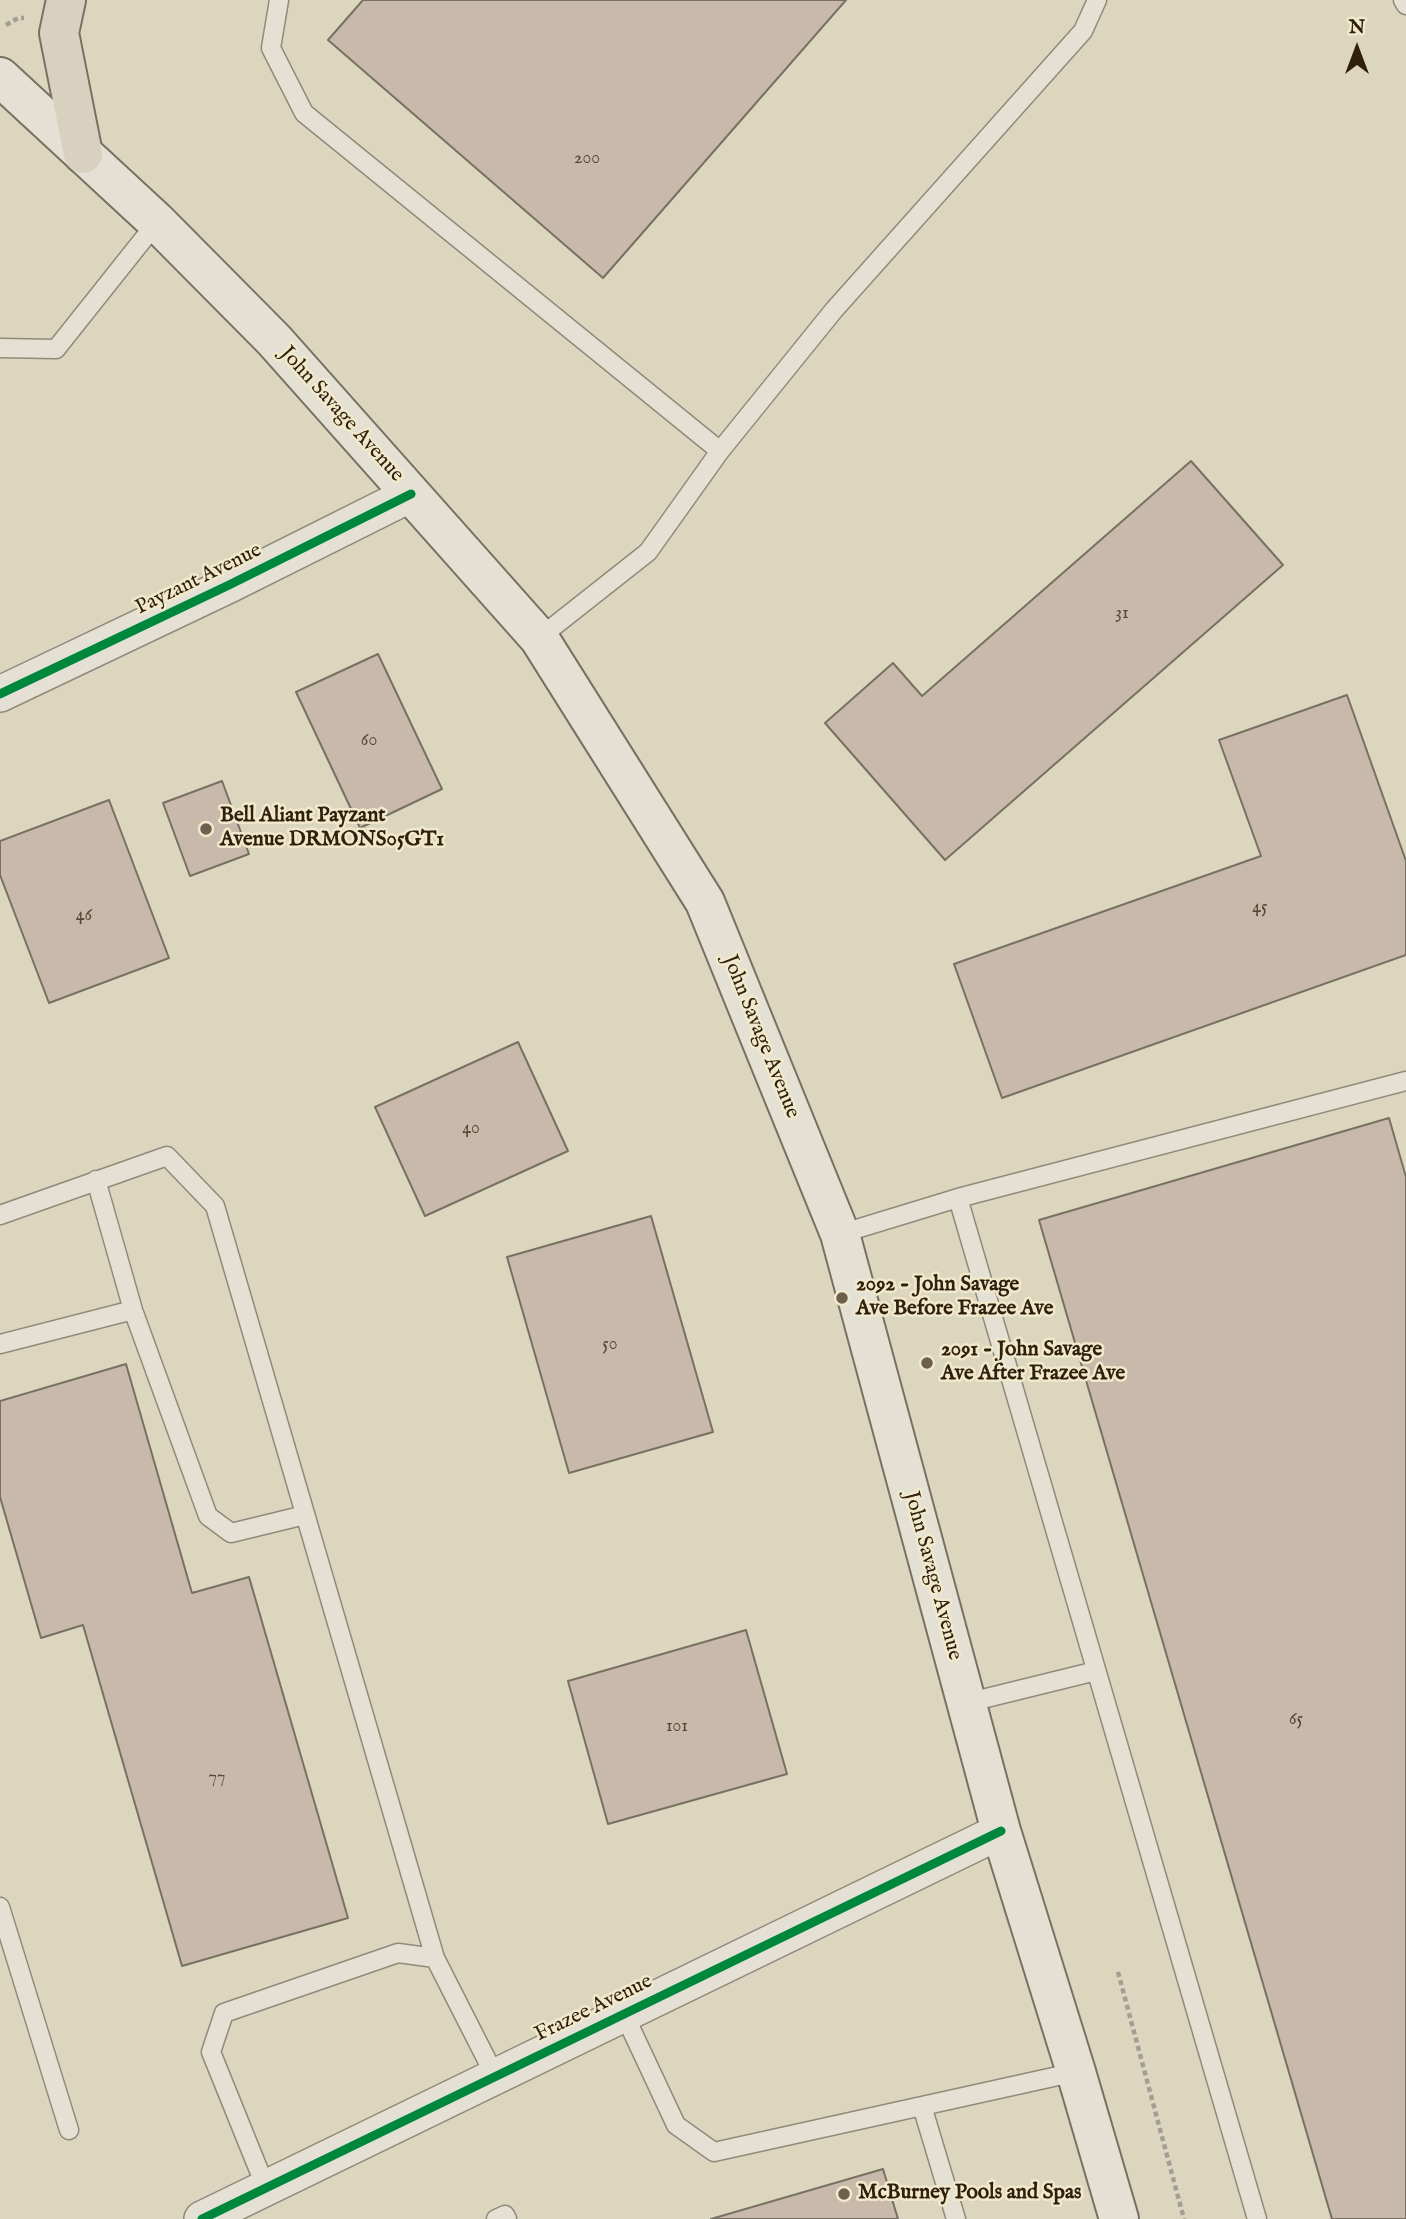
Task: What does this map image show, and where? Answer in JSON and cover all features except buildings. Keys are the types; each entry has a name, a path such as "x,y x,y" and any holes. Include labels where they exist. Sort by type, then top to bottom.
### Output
{"main road":[{"path":"66,0 59,33 83,154"},
{"name":"John Savage Avenue","path":"0,77 157,222 274,340 539,638 705,902 840,1234 1001,1831 1119,2219"}],"street":[{"name":"Payzant Avenue","path":"0,694 229,585 411,494"},
{"name":"Frazee Avenue","path":"202,2219 1001,1831"}],"lane":[{"path":"279,0 271,48 304,113 720,451"},
{"path":"539,638 648,552 720,451 834,310 1083,31 1097,0"},
{"path":"1403,0 1406,5"},
{"path":"0,348 56,349 157,222"},
{"path":"840,1234 957,1198 1406,1081"},
{"path":"0,1215 167,1156 215,1206 435,1958 495,2076"},
{"path":"96,1181 133,1310 208,1516 230,1533 305,1515"},
{"path":"957,1198 1257,2219"},
{"path":"0,1344 133,1310"},
{"path":"966,1703 1096,1671"},
{"path":"0,1907 69,2130"},
{"path":"266,2188 211,2052 224,2012 398,1953 435,1958"},
{"path":"624,2014 676,2124 714,2152 1076,2073"},
{"path":"922,2106 956,2219"},
{"path":"496,2219 505,2215 507,2219"}],"path":[{"path":"6,25 18,18 28,18"},
{"path":"1118,1972 1184,2219"}],"cycle path":[{"path":"0,694 229,585 411,494"},
{"path":"202,2219 1001,1831"}],"place":[{"name":"Bell Aliant Payzant Avenue DRMONS05GT1","path":"206,829"},
{"name":"2092 - John Savage Ave Before Frazee Ave","path":"842,1298"},
{"name":"2091 - John Savage Ave After Frazee Ave","path":"927,1363"},
{"name":"McBurney Pools and Spas","path":"844,2194"}]}
